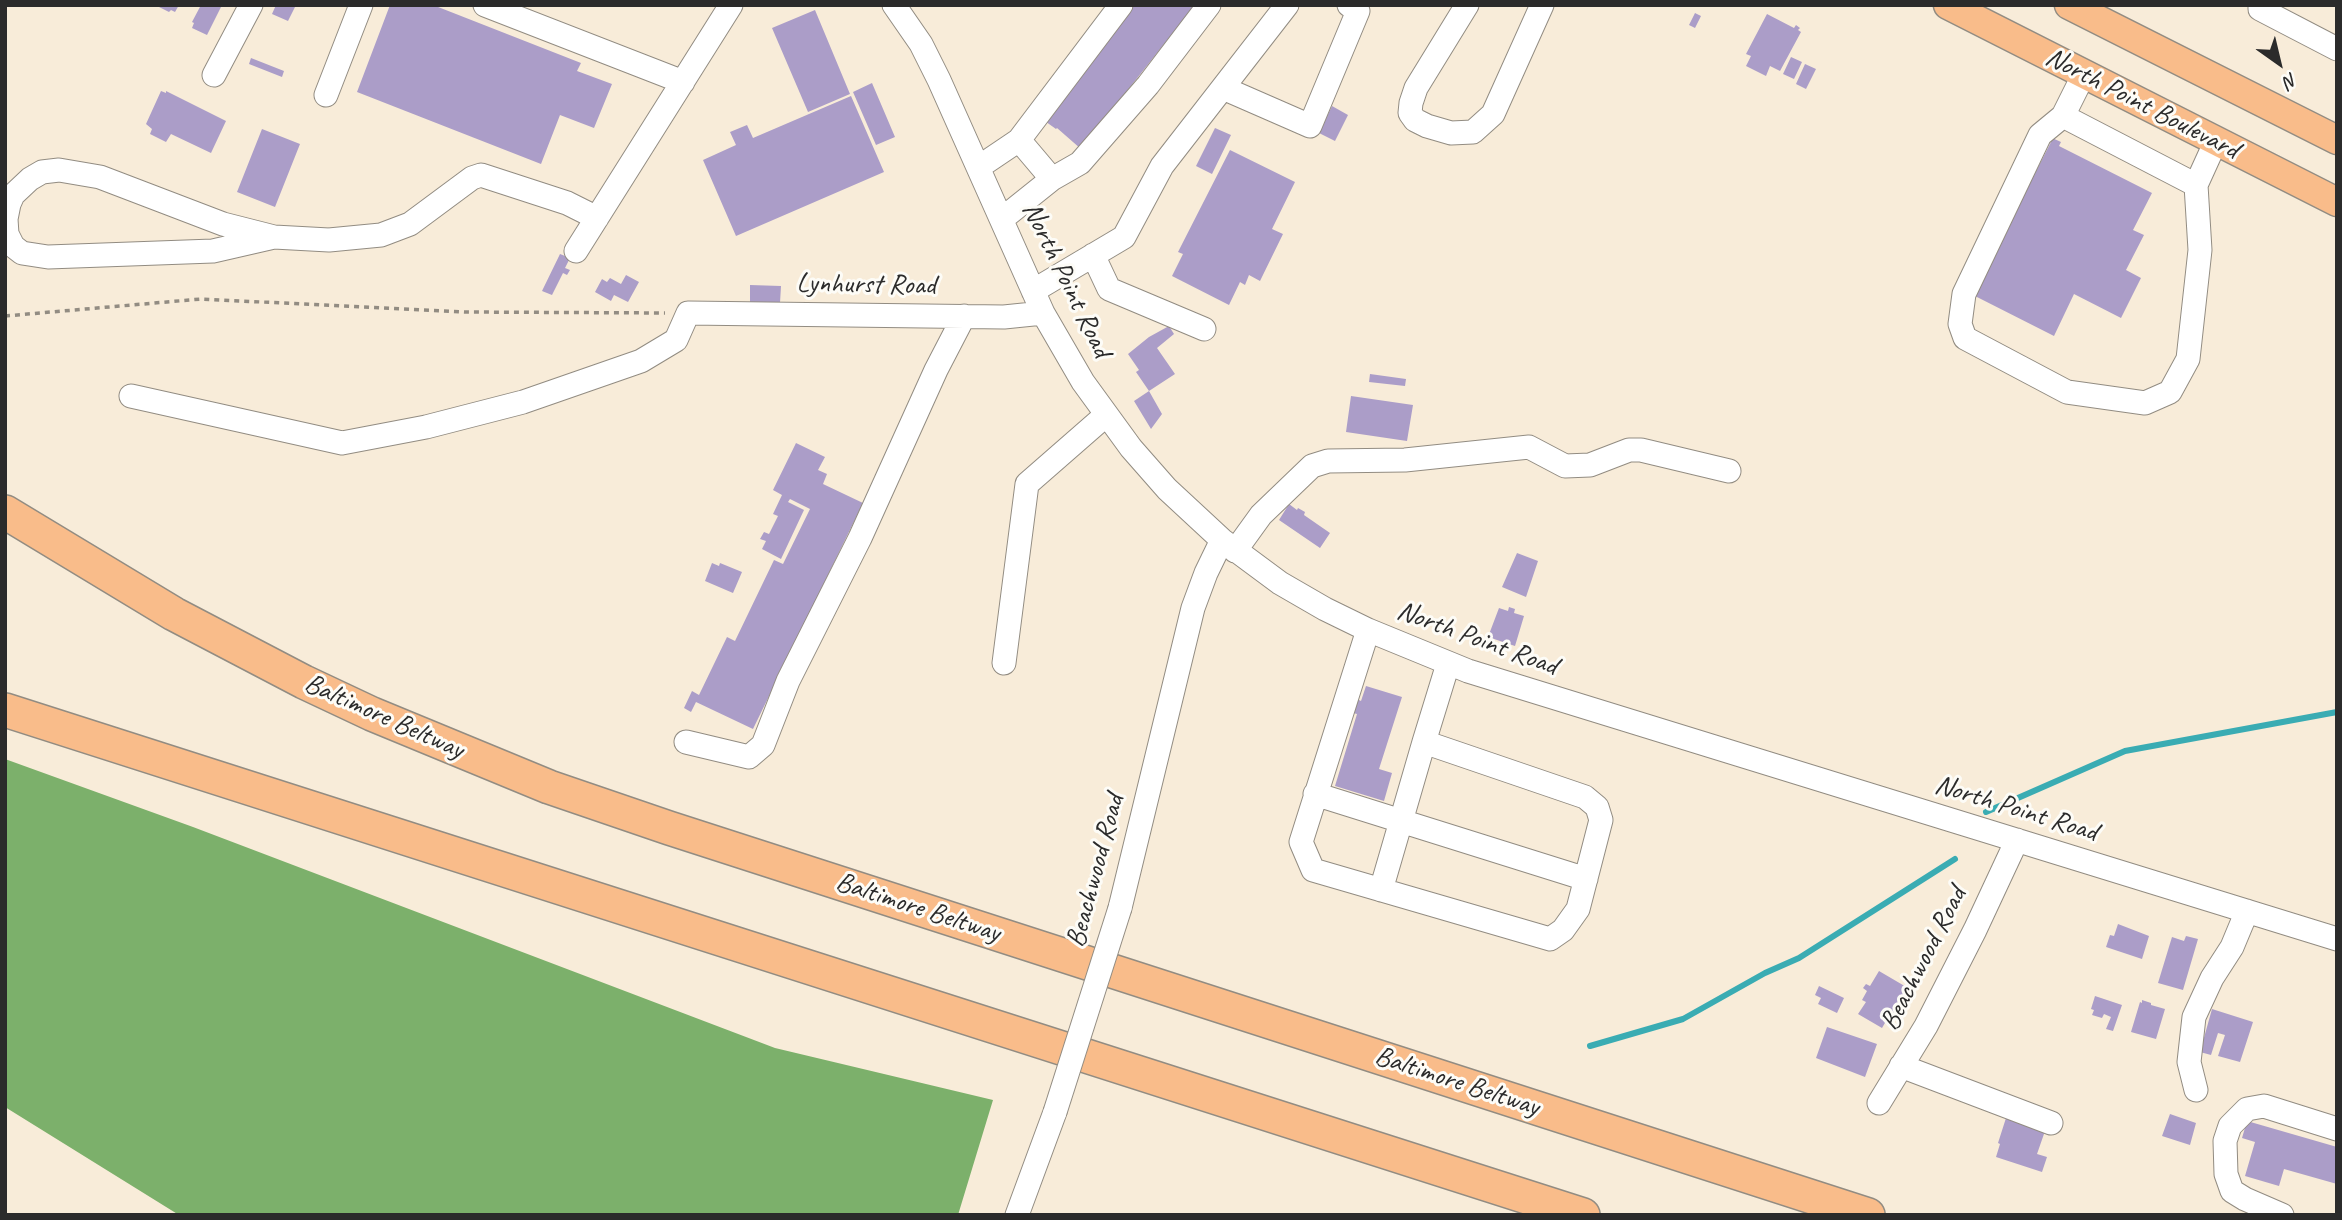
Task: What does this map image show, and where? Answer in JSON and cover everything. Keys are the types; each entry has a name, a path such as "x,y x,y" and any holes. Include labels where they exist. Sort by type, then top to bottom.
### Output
{"highway":[{"name":"Baltimore Beltway","path":"5,512 174,614 303,682 383,719 549,787 1868,1215"},
{"path":"5,710 1583,1215"}],"main road":[{"name":"North Point Boulevard","path":"1948,5 2337,202"},
{"name":"North Point Boulevard","path":"2070,5 2099,13 2337,141"}],"street":[{"path":"214,75 251,5"},
{"path":"326,95 361,5"},
{"path":"485,5 683,82"},
{"path":"576,251 731,5"},
{"name":"North Point Road","path":"894,5 921,44 1043,313 1065,354 1106,415 1167,489 1228,545 1280,583 1368,630 1448,664 1540,695 2337,939"},
{"path":"979,167 1019,140 1121,5"},
{"path":"1002,219 1052,179 1080,163 1148,85 1209,5"},
{"path":"1033,291 1124,237 1162,166 1287,5"},
{"path":"1223,88 1310,126 1358,11 1349,5"},
{"path":"1467,5 1416,89 1411,103 1410,113 1415,120 1451,133 1473,132 1493,114 1542,5"},
{"path":"2260,5 2260,9 2337,49"},
{"path":"2084,74 2063,116 2040,135 1964,294 1960,324 1965,338 2067,393 2145,403 2170,392 2188,359 2200,250 2196,186 2216,141"},
{"path":"2063,116 2196,186"},
{"path":"1019,140 1052,179"},
{"path":"274,237 213,251 48,257 22,253 13,246 7,234 6,219 13,195 30,179 42,172 59,170 100,177 223,224 274,237 329,240 381,235 410,224 472,178 481,175 567,203 597,218"},
{"path":"1093,255 1109,289 1204,329"},
{"path":"131,396 342,443 426,427 523,402 641,361 676,340 688,313"},
{"name":"Lynhurst Road","path":"688,313 1004,317 1043,313"},
{"path":"686,742 749,757 763,745 788,681 860,538 929,382 964,316"},
{"path":"1004,663 1027,484 1106,415"},
{"name":"Beachwood Road","path":"1017,1215 1055,1112 1120,908 1193,608 1206,573 1228,545 1312,466 1328,461 1405,460 1529,447 1564,467 1590,465 1629,450 1641,450 1729,471"},
{"path":"1368,630 1301,842 1313,870 1550,939 1563,930 1578,909 1601,820 1597,807 1586,797 1424,741"},
{"path":"1381,890 1448,664"},
{"path":"1315,794 1586,879"},
{"name":"Beachwood Road","path":"1879,1103 1926,1026 2017,840"},
{"path":"2196,1090 2189,1062 2194,1017 2212,978 2232,947 2247,911"},
{"path":"1901,1066 2051,1123"},
{"path":"2282,1215 2232,1191 2226,1174 2225,1141 2230,1126 2247,1109 2263,1106 2337,1129"}],"path":[{"path":"5,316 201,299 464,313 688,313"}],"green space":[{"path":"5,759 193,827 775,1048 993,1100 958,1215 179,1215 5,1107"}],"building":[{"path":"155,5 179,5 175,12 169,12"},
{"path":"201,5 222,5 207,35 192,28 192,22"},
{"path":"276,5 296,5 288,21 272,14"},
{"path":"390,5 433,5 581,63 577,71 612,84 594,128 560,115 541,164 357,92"},
{"path":"1133,5 1195,5 1081,149 1042,119"},
{"path":"815,10 850,94 808,112 772,28"},
{"path":"1695,13 1701,16 1695,28 1689,25"},
{"path":"1767,14 1794,28 1796,25 1801,32 1780,71 1770,66 1766,76 1746,66 1751,56 1746,54"},
{"path":"1791,57 1802,62 1794,79 1783,74"},
{"path":"251,58 284,71 282,77 249,64"},
{"path":"1805,64 1816,69 1806,89 1796,84"},
{"path":"872,83 895,137 876,145 853,92"},
{"path":"161,91 226,121 211,153 171,134 166,142 150,134 152,129 146,124"},
{"path":"851,96 884,172 736,236 703,160 736,145 730,132 747,125 753,138"},
{"path":"1332,106 1348,115 1335,141 1319,133"},
{"path":"1215,128 1231,135 1212,174 1196,166"},
{"path":"262,129 300,144 275,207 237,192"},
{"path":"2050,137 2061,142 2059,146 2152,193 2133,230 2144,235 2126,270 2141,278 2121,318 2074,294 2054,336 1973,295 2051,142 2048,141"},
{"path":"1230,150 1295,182 1272,229 1283,234 1260,281 1249,275 1245,285 1240,282 1229,305 1172,276 1183,254 1178,252"},
{"path":"560,254 570,258 565,268 570,270 567,275 563,273 552,295 542,291"},
{"path":"626,275 639,282 628,302 614,295 611,301 595,292 602,279 607,282 610,278 621,284"},
{"path":"750,285 781,286 780,303 750,302"},
{"path":"1169,326 1174,334 1157,348 1175,374 1149,391 1128,354 1149,337"},
{"path":"1370,374 1406,379 1405,386 1369,382"},
{"path":"1149,391 1162,414 1151,429 1134,401"},
{"path":"1351,396 1413,405 1407,441 1346,432"},
{"path":"796,443 825,457 818,470 827,474 823,484 863,503 753,729 696,702 691,712 684,708 692,691 699,695 727,637 735,641 774,560 783,564 810,509 790,499 788,502 804,510 781,559 762,549 766,541 760,539 764,532 769,534 778,516 773,514 782,495 773,490"},
{"path":"1289,504 1305,512 1304,515 1330,533 1320,548 1279,520"},
{"path":"1517,553 1538,561 1526,597 1502,587"},
{"path":"712,563 719,566 720,563 742,572 733,593 705,581"},
{"path":"1509,607 1515,609 1514,613 1524,616 1515,646 1488,637 1499,608 1508,611"},
{"path":"1366,686 1402,697 1379,769 1392,773 1384,801 1335,786 1357,714 1353,713 1357,699 1361,701"},
{"path":"2118,924 2149,936 2142,959 2106,947"},
{"path":"2186,936 2198,939 2183,990 2158,983 2172,937 2184,941"},
{"path":"1879,971 1908,988 1882,1028 1858,1014 1866,1002 1862,1000 1867,991 1863,988 1866,984 1870,986"},
{"path":"1819,986 1844,998 1837,1013 1818,1004 1821,998 1815,995"},
{"path":"2095,996 2122,1005 2113,1031 2106,1029 2111,1017 2104,1014 2102,1018 2092,1015"},
{"path":"2142,1000 2165,1009 2156,1039 2131,1032"},
{"path":"2212,1009 2253,1022 2240,1062 2218,1056 2225,1035 2218,1033 2211,1055 2200,1052"},
{"path":"1827,1027 1877,1044 1865,1077 1816,1058"},
{"path":"2170,1114 2196,1123 2190,1145 2162,1136"},
{"path":"2006,1118 2045,1131 2037,1154 2047,1157 2042,1172 1996,1157"},
{"path":"2247,1121 2337,1147 2337,1184 2284,1169 2279,1186 2245,1176 2255,1142 2242,1138"}],"waterway":[{"path":"1986,812 2125,751 2337,712"},
{"path":"1590,1046 1683,1019 1765,973 1799,958 1955,859"}]}
